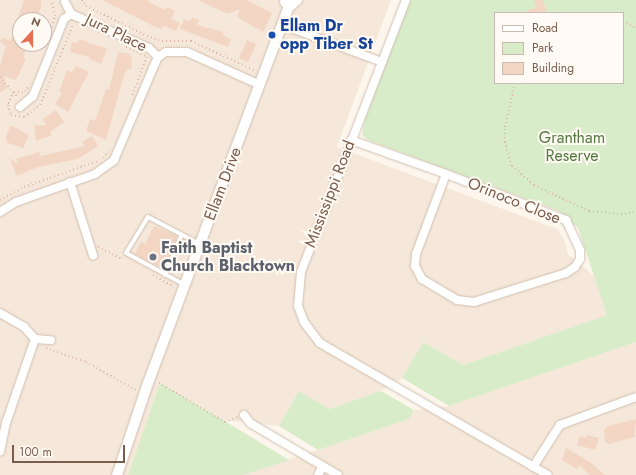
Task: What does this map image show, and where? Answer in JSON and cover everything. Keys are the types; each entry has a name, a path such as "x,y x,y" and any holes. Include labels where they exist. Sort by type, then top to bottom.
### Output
{"street":[{"name":"Mississippi Road","path":"406,0 301,272 298,306 304,322 320,343 548,475"},
{"name":"Jura Place","path":"65,2 71,14 149,48 158,57"},
{"name":"Ellam Drive","path":"117,475 185,285 283,25 290,2"},
{"name":"Jura Place","path":"20,106 33,96 64,19 71,14"},
{"path":"283,25 382,62"},
{"path":"0,212 16,202 95,174 114,160 158,57 166,52 187,52 260,85"},
{"name":"Orinoco Close","path":"351,140 446,174 566,220 580,250 580,259 575,267 566,273 474,302 457,300 422,279 415,266 416,254 446,174"},
{"path":"70,182 92,250"},
{"path":"0,313 24,327 34,342"},
{"path":"34,342 51,340"},
{"path":"0,451 6,423 34,342"},
{"path":"534,466 560,425 636,397"},
{"path":"244,415 250,423 338,475"},
{"path":"318,475 323,466"}],"lane":[{"path":"185,285 126,253 148,217 200,244"},
{"path":"165,275 182,236"}],"path":[{"path":"51,0 55,16 52,24"},
{"path":"82,0 86,6 147,36 162,40 191,41 256,71"},
{"path":"14,92 8,105 11,115 24,117 36,110 74,22 81,25"},
{"path":"624,22 636,28"},
{"path":"121,45 147,58 129,104"},
{"path":"0,77 14,92 20,106"},
{"path":"14,92 23,93 30,81"},
{"path":"515,84 504,129 505,142 512,166 534,185 589,211 624,214 636,211"},
{"path":"0,200 24,187 93,164 111,149"},
{"path":"92,250 104,248 125,260"},
{"path":"146,271 174,287"},
{"path":"34,342 86,362 136,390"},
{"path":"159,383 225,422 244,415"}],"shaded area":[{"path":"0,0 391,0 337,147 557,229 564,239 568,254 594,276 607,315 463,365 423,342 402,378 381,391 329,409 299,391 279,426 223,420 160,383 128,475 0,475"},
{"path":"636,342 636,475 243,475 409,419 414,410 449,406"}],"green space":[{"name":"Grantham Reserve","path":"409,0 636,0 636,342 449,406 402,378 423,342 463,365 607,315 578,228 559,211 368,140 362,135 365,120"},
{"path":"160,383 289,460 243,475 128,475"},
{"path":"299,391 329,409 381,391 414,410 409,419 318,450 279,426"}],"building":[{"path":"24,0 41,0 39,12 20,12"},
{"path":"102,0 149,0 148,2 165,10 167,7 175,11 171,19 180,23 176,31 164,26 162,29 155,27"},
{"path":"198,0 246,0 272,13 263,32 237,17 240,9 228,14"},
{"path":"534,0 543,0 547,12 528,12 528,10 536,8"},
{"path":"192,17 199,20 197,25 224,32 222,35 231,39 228,47 180,29 184,19 190,21"},
{"path":"12,35 12,52 25,52 23,58 26,59 16,80 4,76 7,88 0,93 0,66 6,46 0,42 2,37 10,41"},
{"path":"79,39 107,49 101,64 89,59 90,57 70,52 72,42 78,43"},
{"path":"247,40 256,44 248,62 239,58"},
{"path":"118,52 130,54 132,60 131,69 127,69 122,82 106,140 86,131 90,119 95,121 106,89 109,90"},
{"path":"76,66 89,72 68,112 55,104 62,93 59,92 67,70 72,72"},
{"path":"56,110 64,122 50,132 52,135 36,141 34,126 46,125 43,119"},
{"path":"11,125 29,135 23,148 8,143 5,138"},
{"path":"92,136 98,146 78,159 38,167 17,176 9,157 18,165 16,159 39,152 40,156 85,146 82,142"},
{"path":"154,226 177,236 164,269 135,254 141,241 145,244"},
{"path":"636,419 634,437 609,444 605,442 604,430 608,426"},
{"path":"587,435 599,438 595,450 577,445 580,436 586,438"},
{"path":"566,448 590,462 605,475 590,475 579,465 577,469 562,460"}],"place":[{"name":"Ellam Dr opp Tiber St","path":"272,35"},
{"name":"Faith Baptist Church Blacktown","path":"153,257"}]}
